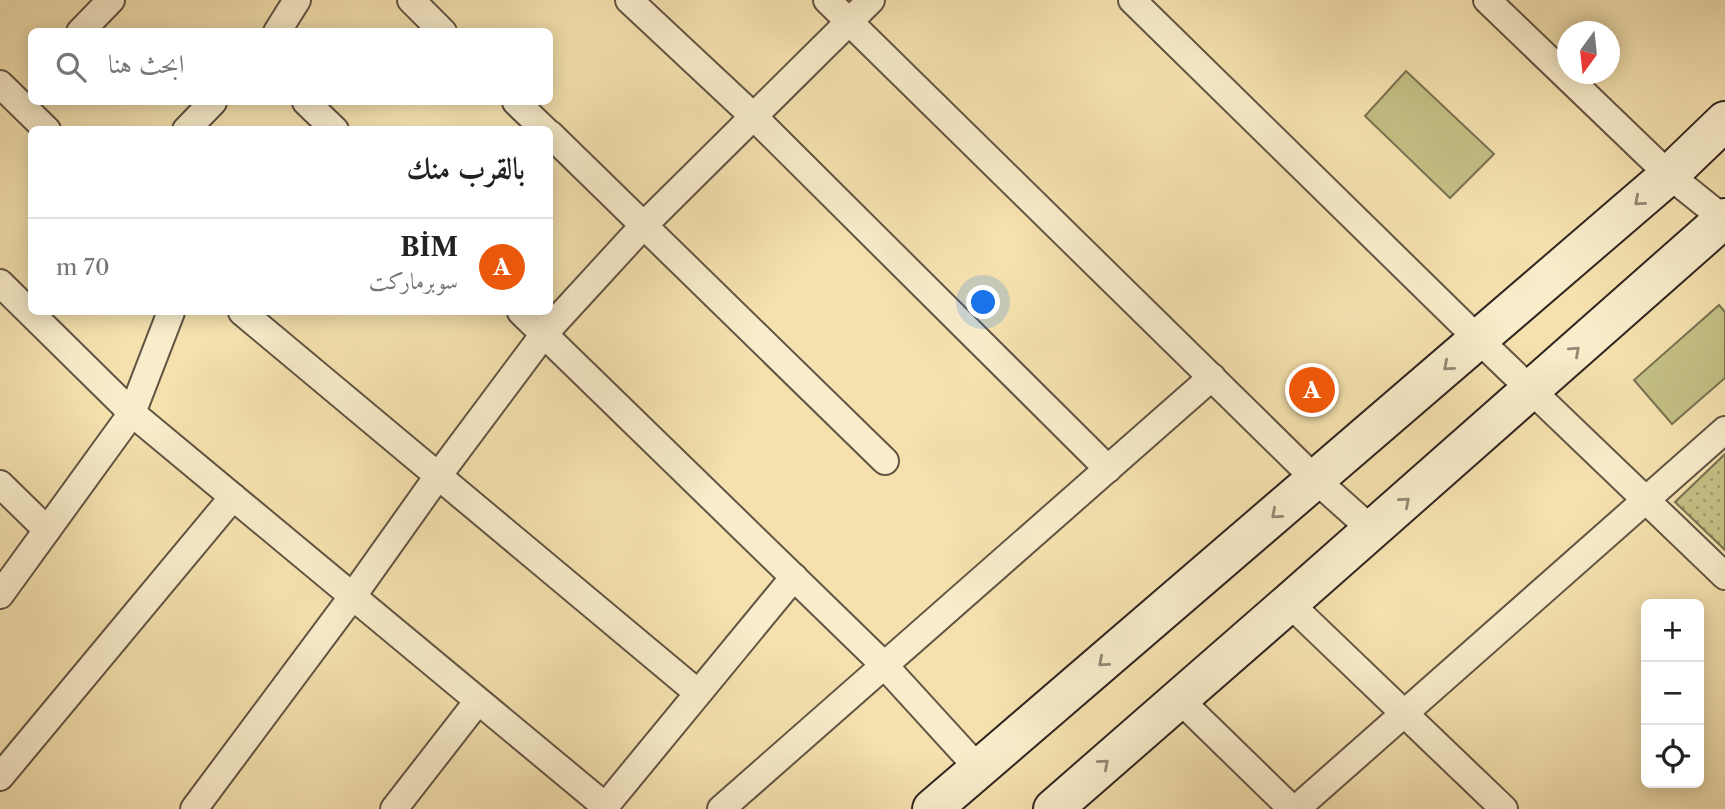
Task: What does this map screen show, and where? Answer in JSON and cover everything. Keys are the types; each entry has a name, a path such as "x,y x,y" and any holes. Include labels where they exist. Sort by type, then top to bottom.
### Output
{"street":[{"path":"84,28 111,0"},
{"path":"280,28 297,0"},
{"path":"411,0 439,28"},
{"path":"629,0 754,117 1108,469"},
{"path":"827,0 1316,480 1372,530"},
{"path":"194,809 544,334 644,225 871,0"},
{"path":"1132,0 1479,340 1725,576"},
{"path":"1053,809 1725,219 1669,175 1487,0"},
{"path":"15,88 44,126"},
{"path":"190,126 210,105"},
{"path":"309,105 330,126"},
{"path":"519,105 541,126"},
{"path":"932,809 1479,340 1669,175 1725,121"},
{"path":"553,137 885,461"},
{"path":"0,283 28,311"},
{"path":"32,315 132,413 604,808 794,577"},
{"path":"0,595 132,413 170,315"},
{"path":"246,315 698,693"},
{"path":"524,315 884,665 979,769"},
{"path":"721,809 1212,377"},
{"path":"1179,699 1294,809 1725,430"},
{"path":"0,484 47,530"},
{"path":"0,776 233,497"},
{"path":"1289,603 1504,809"},
{"path":"394,809 478,701"}],"shaded area":[{"path":"1406,71 1494,154 1450,198 1365,116"},
{"path":"1719,305 1725,312 1725,378 1672,424 1634,380"},
{"path":"1725,454 1725,550 1675,502"}],"place":[{"name":"BİM","path":"1312,390"}]}
